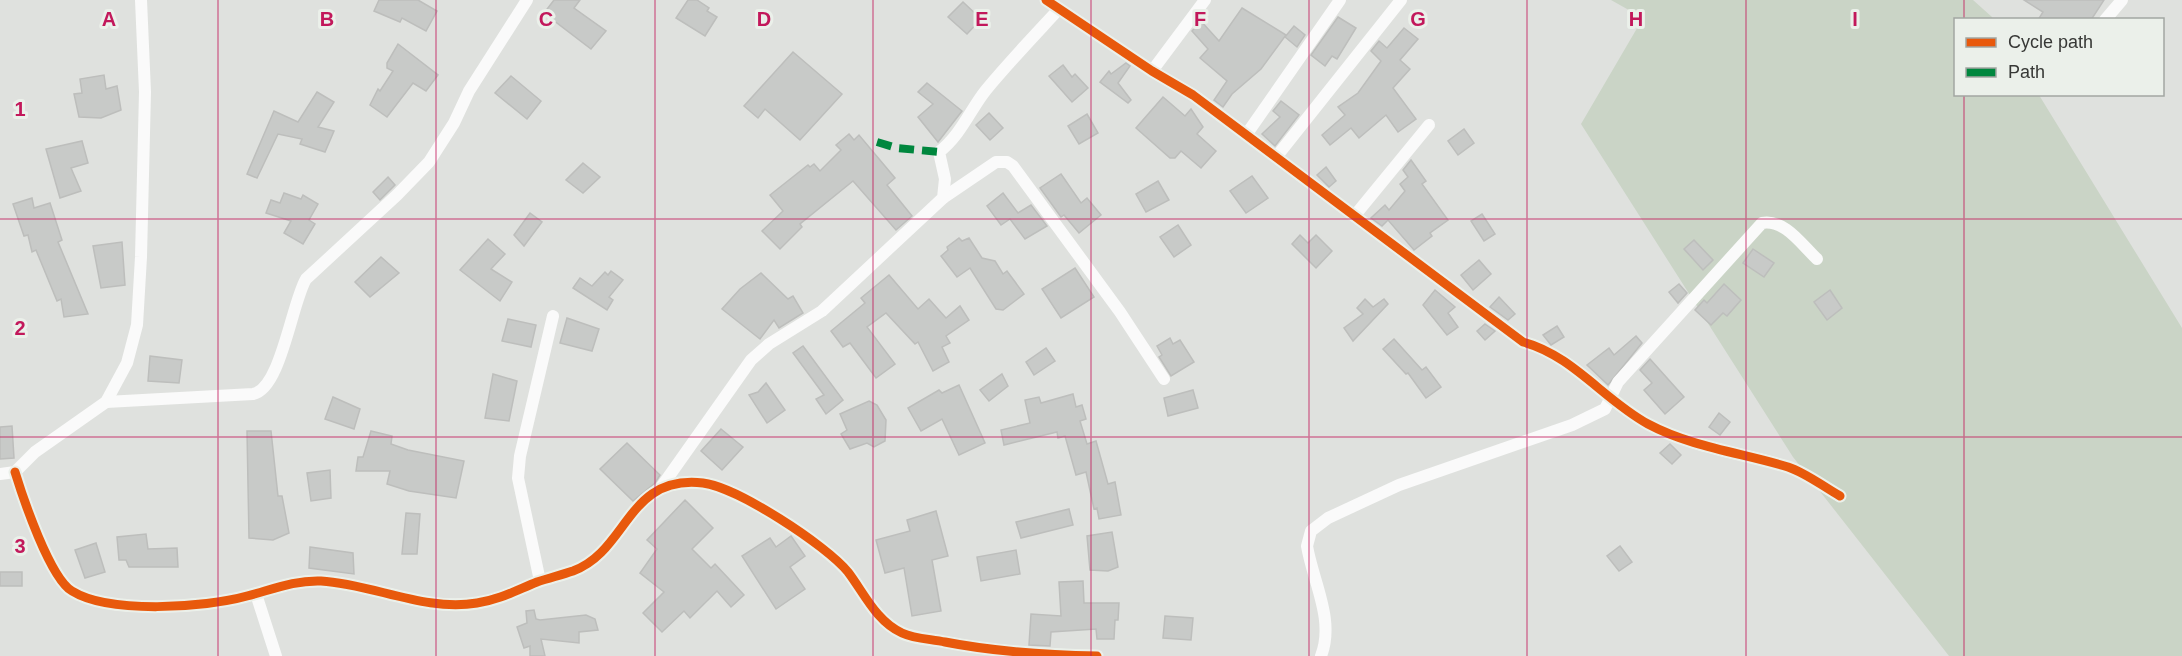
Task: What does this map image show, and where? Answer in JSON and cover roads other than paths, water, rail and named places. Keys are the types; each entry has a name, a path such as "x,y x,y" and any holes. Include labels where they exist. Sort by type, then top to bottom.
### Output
{"street":[{"path":"0,474 15,472 35,452 106,402 127,363 137,325 141,257 145,114 141,0"},
{"path":"106,402 160,401 254,394 266,388 283,349 299,291 312,270 397,195 429,162 454,123 469,91 527,0"},
{"path":"1046,0 1058,10 1192,95 1356,214 1523,342 1541,347 1561,358 1611,400 1649,425 1731,454 1790,468 1840,496"},
{"path":"1152,71 1205,0"},
{"path":"1246,135 1340,0"},
{"path":"1277,156 1401,0"},
{"path":"2107,18 2122,0"},
{"path":"943,198 945,179 939,152 948,145 971,116 984,92 1058,10"},
{"path":"1356,214 1429,125"},
{"path":"15,472 43,547 56,571 67,589 86,599 114,605 183,605 255,594 307,581 325,581 428,602 474,604 503,597 540,581 578,570 593,559 646,498 662,486 751,360 769,344 822,311 943,198 996,162 1006,162 1013,166 1120,312 1164,379"},
{"path":"1321,656 1325,646 1326,621 1307,546 1307,539 1317,524 1399,485 1572,425 1605,409 1618,382 1762,223 1771,222 1781,225 1817,259"},
{"path":"540,581 518,478 520,456 553,316"},
{"path":"662,486 705,483 765,511 818,544 846,569 875,611 901,632 989,650 1097,656"},
{"path":"255,594 276,656"}]}
